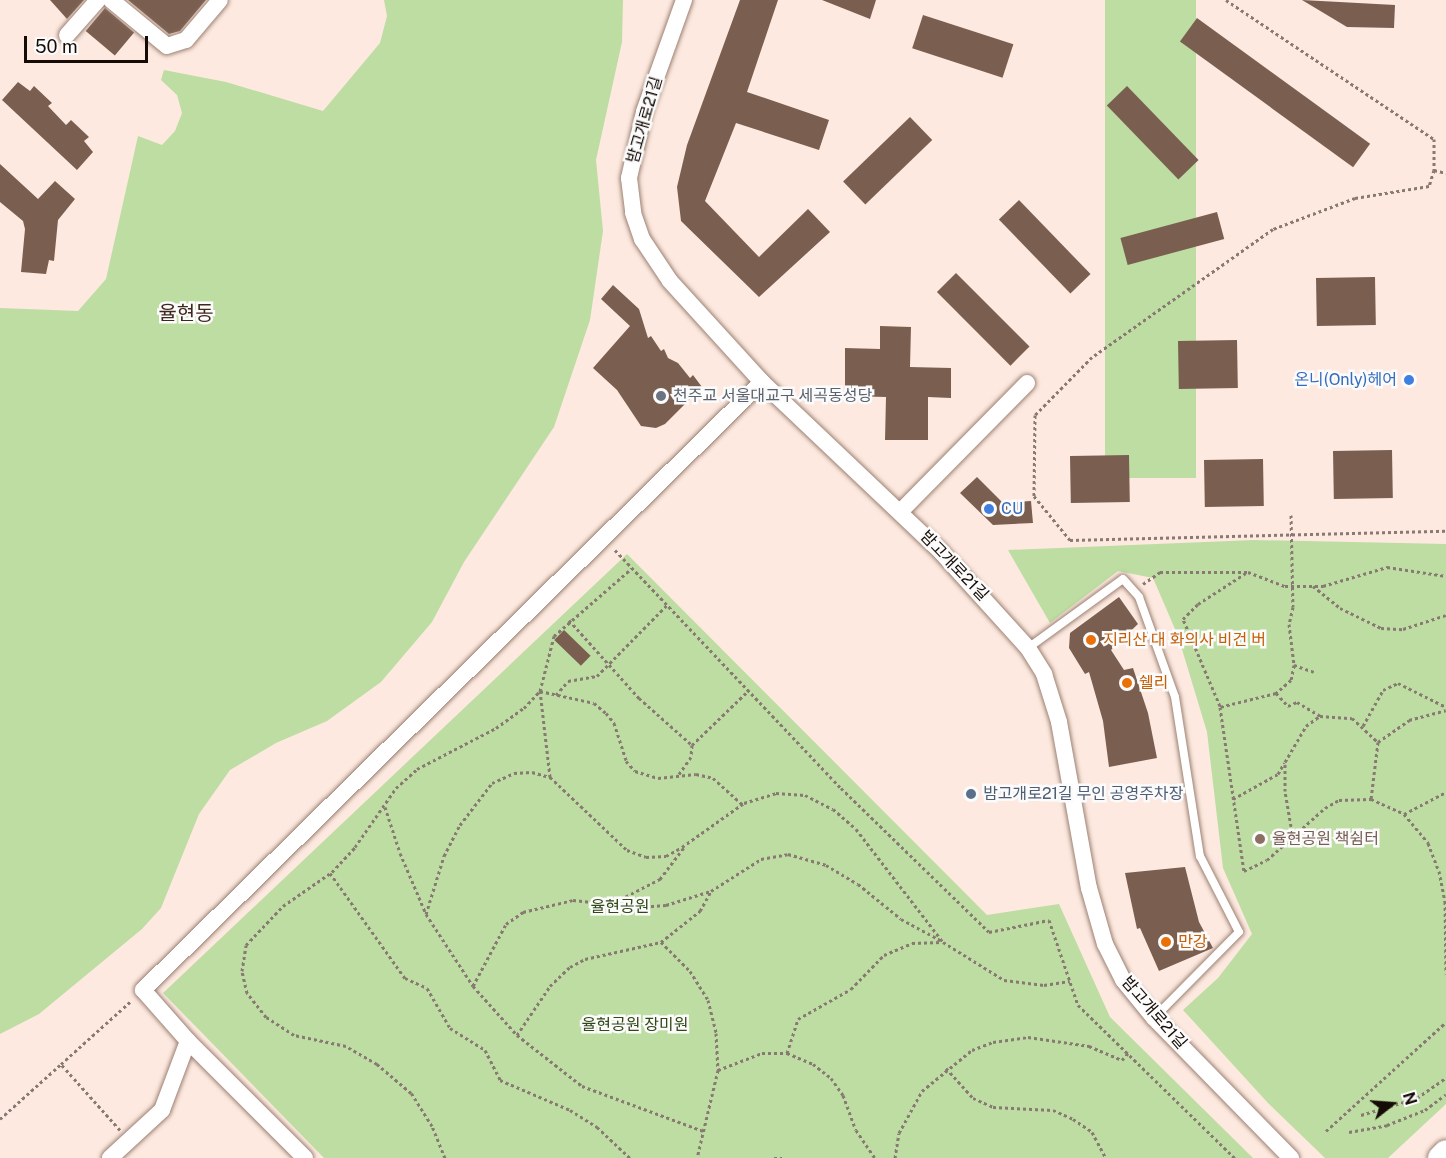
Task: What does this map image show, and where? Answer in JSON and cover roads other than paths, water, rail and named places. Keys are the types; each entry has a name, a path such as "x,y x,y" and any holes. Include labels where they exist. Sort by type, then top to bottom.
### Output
{"main road":[{"path":"1440,1158 1446,1152"}],"street":[{"path":"67,35 98,0"},
{"path":"111,0 163,44 186,40 220,0"},
{"name":"밤고개로21길","path":"684,0 642,122 629,178 633,213 642,239 670,281 762,382 900,512 1007,620 1028,648 1044,674 1059,722 1089,888 1105,944 1123,980 1154,1018 1291,1158"},
{"path":"305,1158 188,1041 143,990 762,382"},
{"path":"900,512 1027,383"},
{"path":"110,1158 162,1110 188,1041"}],"lane":[{"path":"1028,648 1123,579 1133,591 1175,697 1200,856 1239,932 1154,1018"}],"place":[{"name":"온니(Only)헤어","path":"1409,380"},
{"name":"천주교 서울대교구 세곡동성당","path":"661,396"},
{"name":"CU","path":"989,509"},
{"name":"지리산 대 화의사 비건 버","path":"1091,640"},
{"name":"쉘리","path":"1127,683"},
{"name":"밤고개로21길 무인 공영주차장","path":"971,794"},
{"name":"율현공원 책쉼터","path":"1260,839"},
{"name":"만강","path":"1166,942"}],"district":[{"name":"율현동","path":"186,313"}],"park label":[{"name":"율현공원","path":"620,907"},
{"name":"율현공원 장미원","path":"635,1025"}]}
